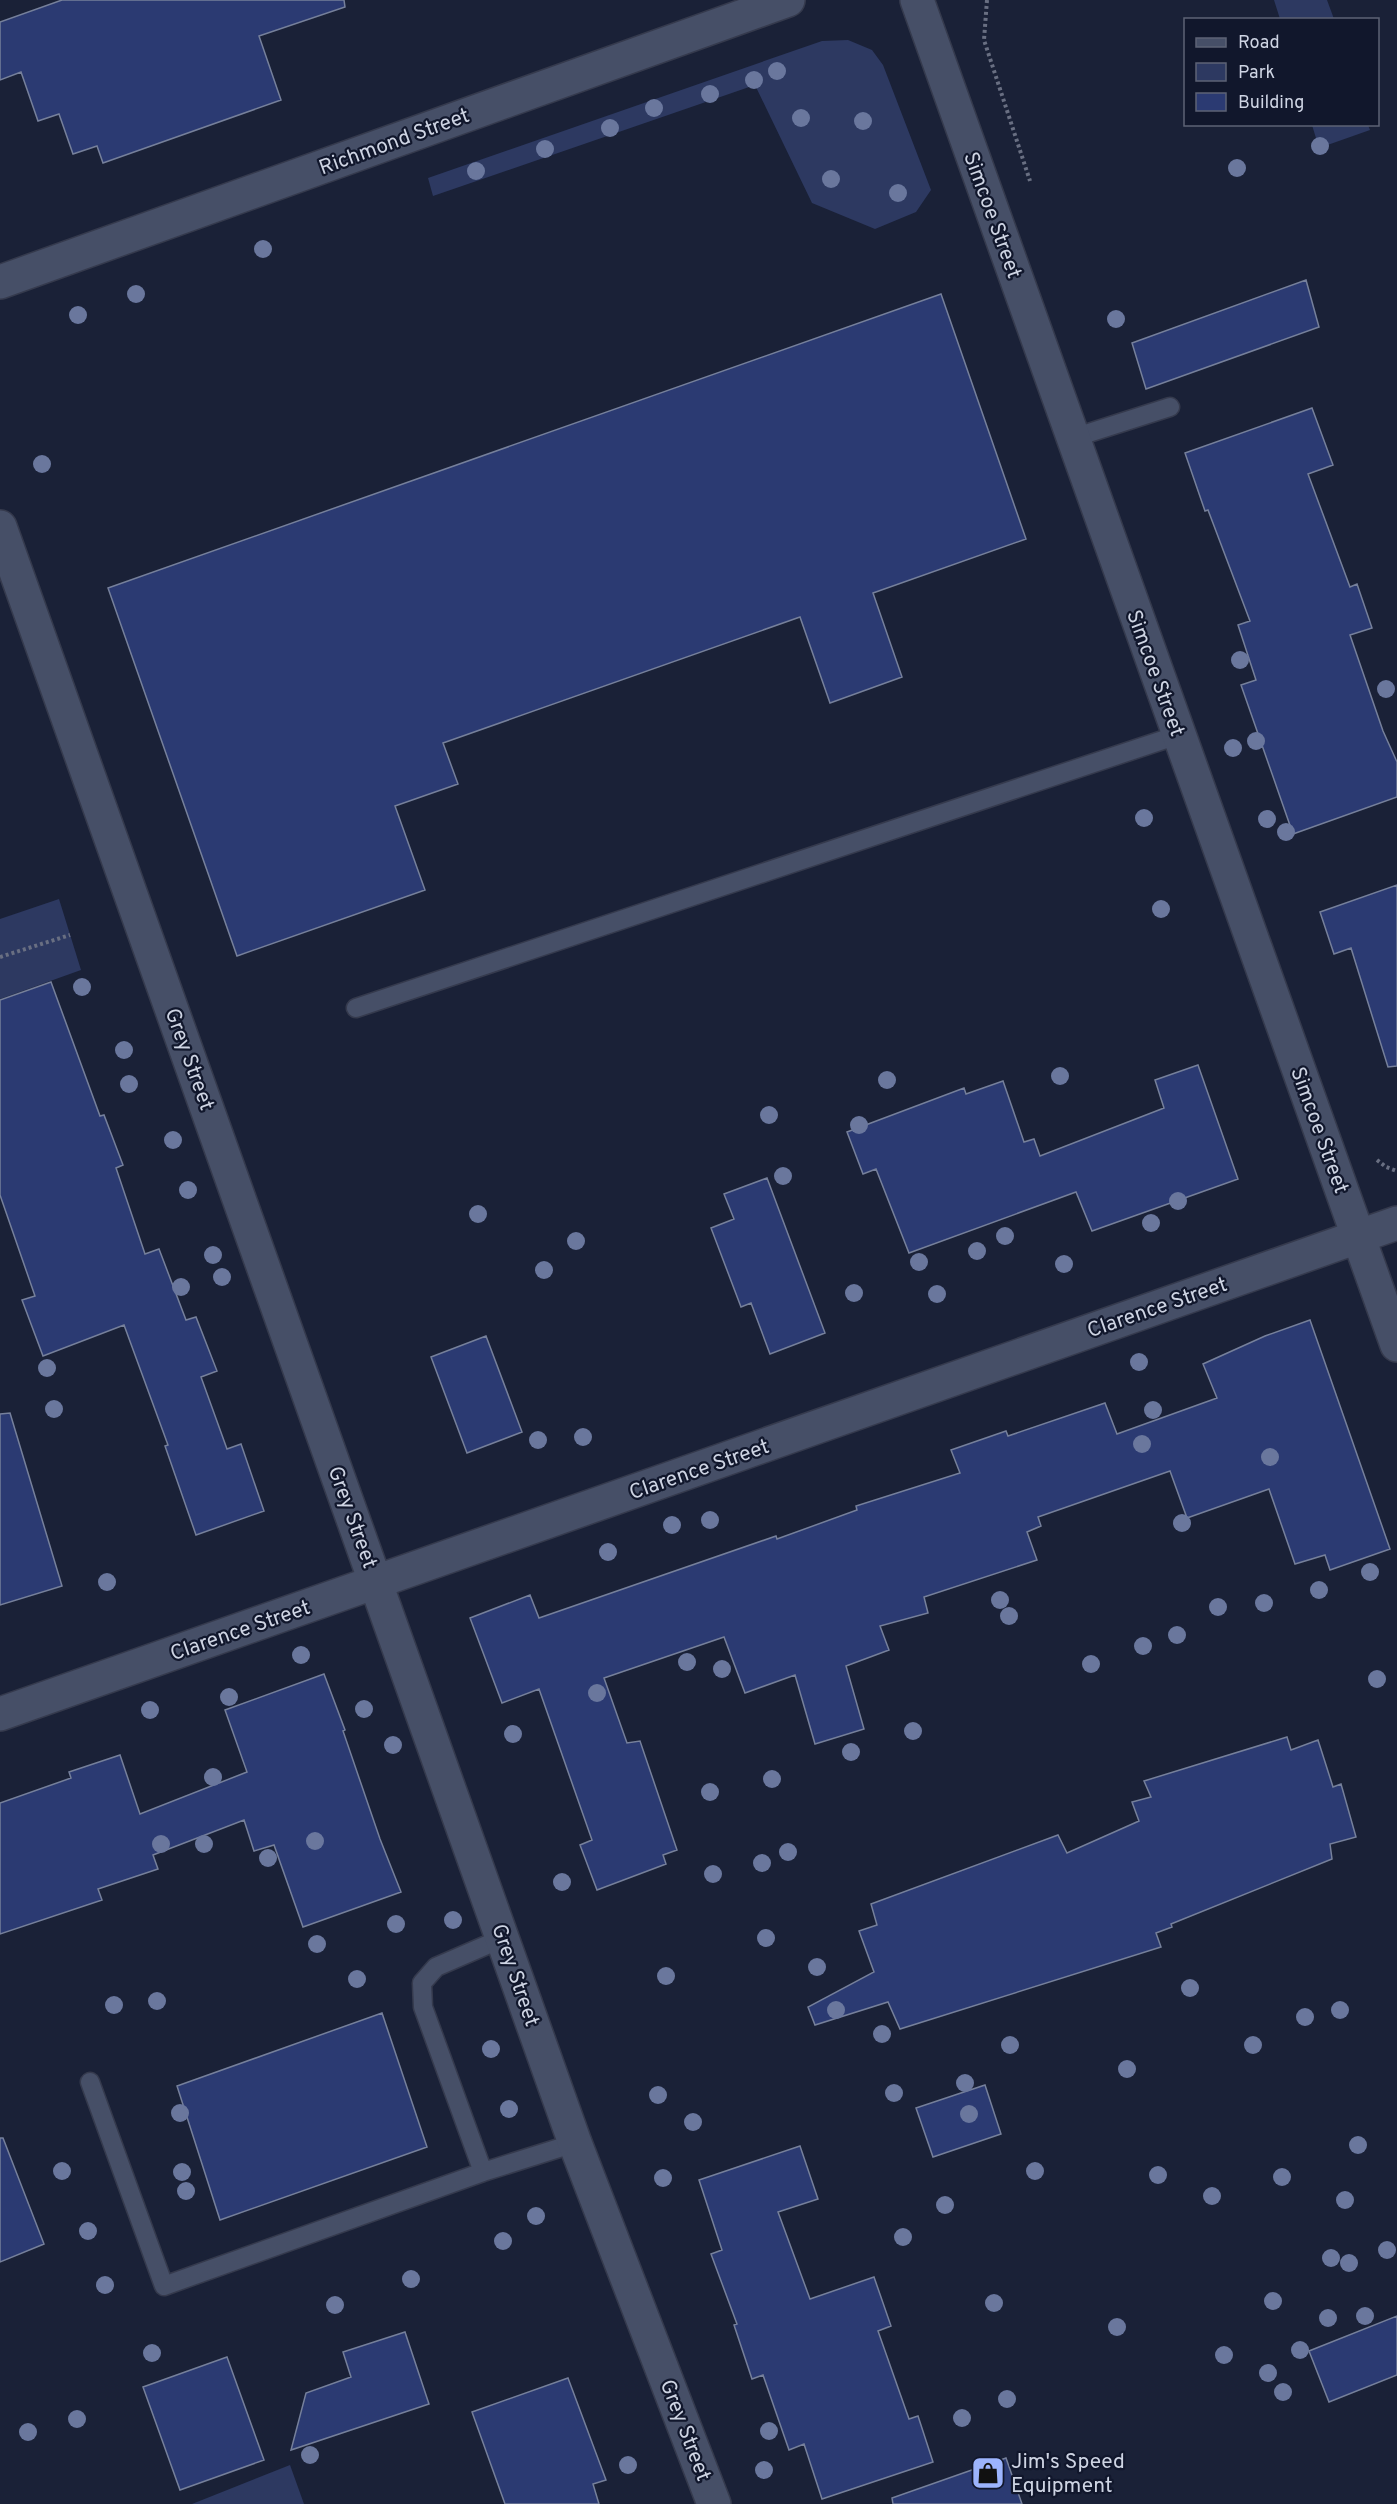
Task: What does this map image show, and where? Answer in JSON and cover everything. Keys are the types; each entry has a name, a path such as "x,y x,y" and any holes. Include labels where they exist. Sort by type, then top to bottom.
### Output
{"street":[{"name":"Richmond Street","path":"0,282 788,0"},
{"name":"Simcoe Street","path":"917,0 1397,1345"},
{"name":"Grey Street","path":"0,527 575,2143 714,2504"},
{"name":"Clarence Street","path":"0,1714 1397,1223"}],"lane":[{"path":"1073,438 1170,407"},
{"path":"356,1008 1178,735"},
{"path":"483,2172 423,2007 422,1983 436,1967 503,1938"},
{"path":"90,2082 164,2286 483,2172 575,2143"}],"path":[{"path":"987,0 984,40 1034,192"},
{"path":"0,957 69,935"}],"green space":[{"path":"1274,0 1327,0 1334,18 1280,18"},
{"path":"848,40 872,50 883,65 931,190 916,212 875,229 812,203 755,85 433,196 428,178 822,41"},
{"path":"1312,126 1368,126 1370,130 1319,148"},
{"path":"59,899 81,970 0,999 0,919"},
{"path":"290,2465 304,2504 192,2504"}],"building":[{"path":"62,0 344,0 345,7 259,36 281,100 103,163 97,146 73,154 59,114 38,121 21,72 0,80 0,22"},
{"path":"1306,280 1319,327 1146,389 1132,343"},
{"path":"941,294 1026,539 873,593 902,677 830,703 800,617 443,743 458,784 395,806 425,890 237,956 108,588"},
{"path":"1312,408 1333,465 1308,474 1350,587 1357,584 1372,628 1350,635 1383,731 1397,762 1397,797 1293,834 1241,685 1256,680 1238,625 1250,621 1208,510 1205,511 1185,453"},
{"path":"1397,885 1397,1066 1388,1067 1351,948 1334,954 1320,912"},
{"path":"51,982 100,1116 104,1115 123,1165 116,1168 145,1254 159,1249 186,1320 196,1317 217,1371 201,1377 227,1449 241,1444 264,1511 196,1535 165,1446 168,1445 124,1325 43,1356 22,1300 35,1296 0,1195 0,1000"},
{"path":"1198,1065 1238,1179 1092,1231 1076,1192 909,1253 876,1169 863,1174 847,1132 964,1088 966,1094 1003,1081 1024,1142 1034,1139 1040,1156 1164,1108 1155,1080"},
{"path":"767,1178 825,1333 770,1354 751,1303 741,1307 711,1228 734,1219 724,1194"},
{"path":"1310,1320 1390,1549 1330,1570 1325,1555 1295,1564 1269,1489 1187,1518 1170,1471 1038,1517 1041,1526 1027,1532 1037,1560 924,1597 928,1613 880,1626 889,1650 846,1666 864,1729 815,1744 795,1675 745,1693 724,1637 604,1678 627,1743 640,1741 677,1850 663,1855 666,1864 597,1890 580,1845 592,1840 539,1689 502,1703 470,1618 530,1595 539,1618 776,1536 777,1539 857,1510 856,1506 960,1473 951,1450 1006,1431 1008,1436 1105,1403 1117,1434 1217,1398 1203,1364 1265,1336"},
{"path":"486,1336 522,1432 467,1453 431,1357"},
{"path":"10,1413 62,1586 0,1605 0,1414"},
{"path":"324,1674 345,1730 343,1731 380,1839 401,1892 303,1927 274,1845 254,1851 244,1820 153,1855 158,1869 98,1889 102,1900 0,1934 0,1803 71,1778 69,1772 120,1755 140,1814 247,1772 225,1710"},
{"path":"1287,1737 1291,1750 1318,1740 1333,1787 1341,1784 1356,1837 1330,1844 1332,1859 1171,1924 1172,1927 1156,1933 1161,1947 900,2029 888,2002 815,2025 808,2007 874,1972 859,1931 877,1925 871,1904 1058,1835 1067,1853 1139,1821 1132,1802 1151,1797 1144,1781"},
{"path":"382,2013 427,2147 220,2220 177,2086"},
{"path":"985,2085 1001,2134 933,2157 916,2108"},
{"path":"0,2138 3,2138 44,2244 0,2262"},
{"path":"800,2146 818,2199 778,2212 810,2299 874,2277 891,2326 878,2331 909,2419 918,2416 933,2462 822,2499 804,2444 789,2450 763,2375 752,2379 734,2325 737,2324 711,2254 722,2250 699,2180"},
{"path":"1397,2316 1397,2375 1329,2402 1309,2351"},
{"path":"405,2332 429,2404 291,2450 306,2393 351,2377 343,2352"},
{"path":"227,2357 264,2460 180,2490 143,2387"},
{"path":"568,2378 606,2480 593,2484 599,2504 505,2504 472,2412"},
{"name":"Jim's Speed Equipment","path":"1006,2458 1022,2504 893,2504 892,2498"}],"place":[{"name":"Jim's Speed Equipment","path":"988,2473"}]}
